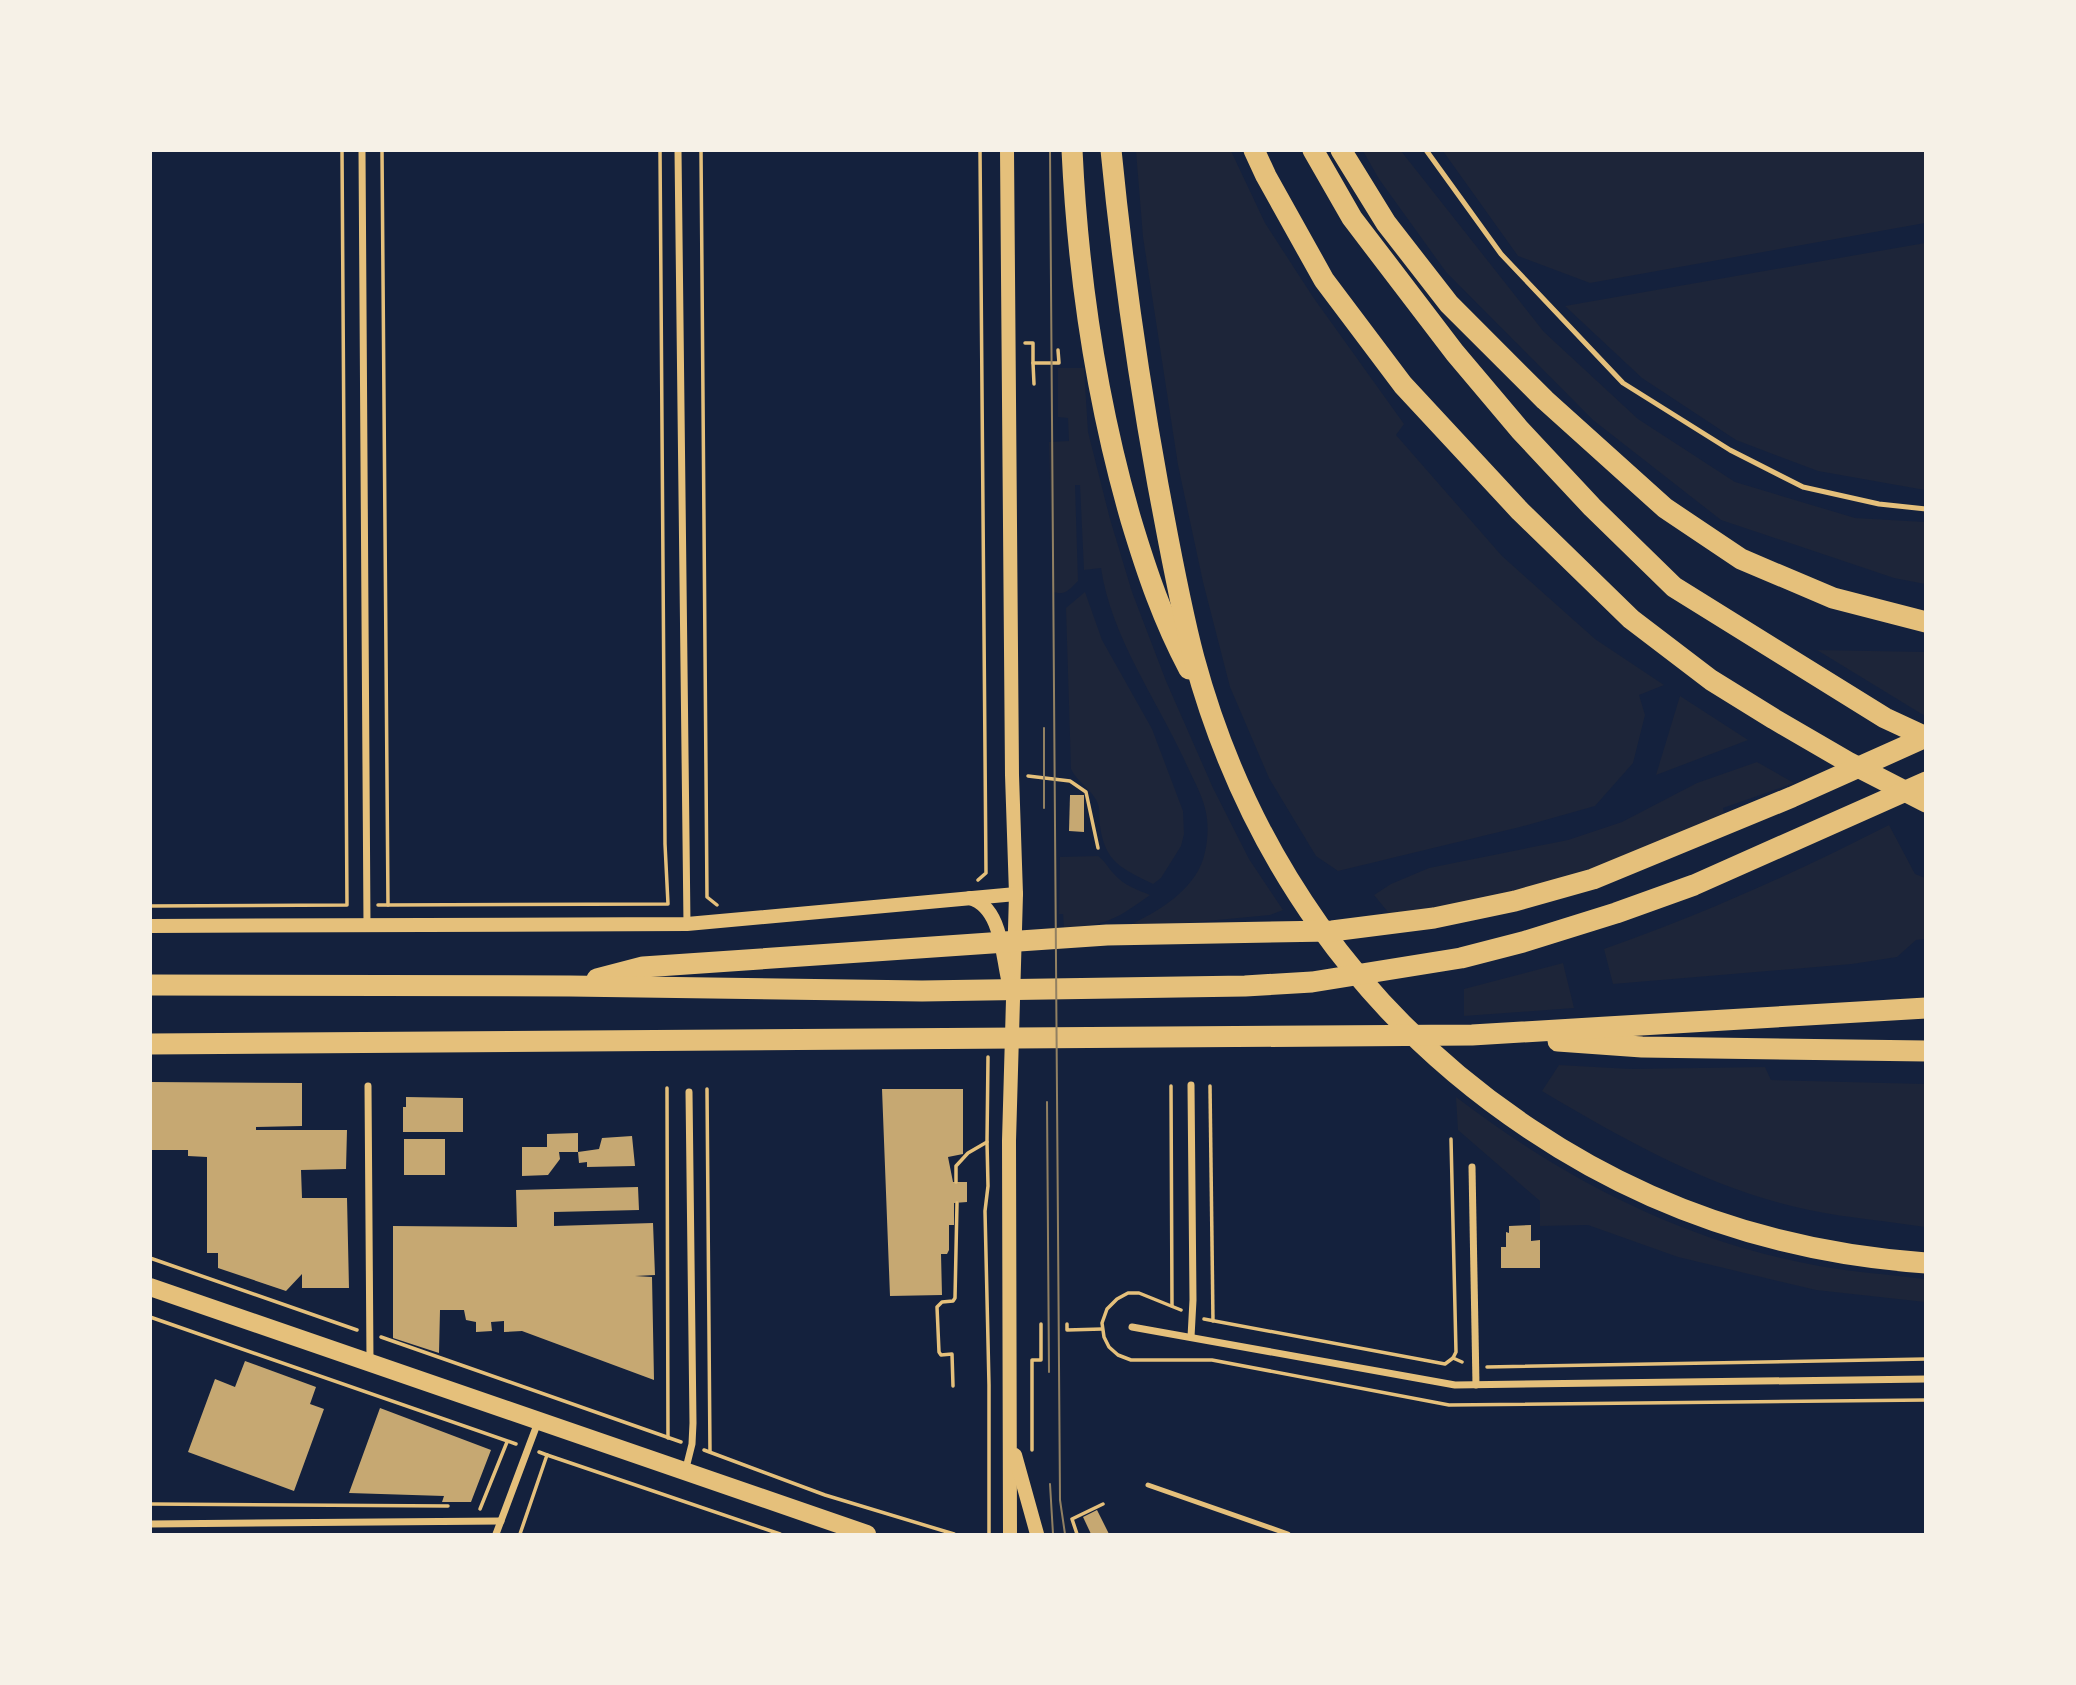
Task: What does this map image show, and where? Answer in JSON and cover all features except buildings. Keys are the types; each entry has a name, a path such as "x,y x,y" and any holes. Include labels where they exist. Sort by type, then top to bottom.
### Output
{"highway":[{"path":"1072,150 1078,240 1089,331 1121,486 1167,628 1211,711"},
{"path":"1111,150 1148,431 1173,566 1194,658 1211,711 1246,798 1284,871 1338,952 1396,1019 1486,1100 1590,1167 1647,1196 1711,1221 1821,1250 1926,1263"},
{"path":"1254,150 1324,280 1403,385 1520,511 1631,619 1711,680 1848,762 1926,802"},
{"path":"1313,150 1352,218 1455,354 1520,430 1592,507 1674,587 1885,718 1926,737"},
{"path":"1341,150 1386,223 1449,304 1545,400 1665,508 1741,559 1833,598 1926,622"},
{"path":"570,986 643,967 1119,935 1332,931 1434,918 1515,901 1593,879 1792,797 1926,737"},
{"path":"150,985 570,986 922,991 1245,986 1352,977 1461,958 1616,913 1694,885 1926,782"},
{"path":"150,1044 1472,1035 1926,1008"},
{"path":"1472,1035 1642,1047 1926,1051"},
{"path":"150,1057 260,1044"}],"main road":[{"path":"1007,150 1012,775 1016,894 1010,1088 1010,1535"},
{"path":"971,891 990,912 997,930 1013,998"},
{"path":"150,926 687,924 971,891 1016,894"},
{"path":"150,1287 867,1535"},
{"path":"1009,1433 1037,1535"}],"street":[{"path":"362,150 367,925"},
{"path":"678,150 687,924"},
{"path":"1191,1085 1191,1337"},
{"path":"368,1086 370,1363"},
{"path":"685,1472 694,1423 689,1092"},
{"path":"1472,1167 1476,1385"},
{"path":"1132,1327 1441,1383 1476,1385 1926,1379"},
{"path":"496,1535 539,1421"},
{"path":"150,1524 501,1521"}],"lane":[{"path":"1426,150 1501,254 1623,383 1730,450 1803,486 1879,504 1926,509"},
{"path":"1148,1485 1288,1535"}],"path":[{"path":"342,150 347,905"},
{"path":"382,150 388,905"},
{"path":"150,906 668,904 665,844 660,150"},
{"path":"701,150 707,897 717,905"},
{"path":"971,891 986,873 980,150"},
{"path":"1033,363 1034,384"},
{"path":"1012,775 1070,781 1086,792 1098,848"},
{"path":"988,1084 988,1186 985,1211 989,1535"},
{"path":"1171,1086 1172,1306"},
{"path":"1210,1086 1213,1321"},
{"path":"667,1088 668,1438"},
{"path":"707,1089 710,1452"},
{"path":"1451,1139 1456,1352 1453,1358"},
{"path":"956,1182 956,1166 968,1153 987,1142"},
{"path":"953,1386 952,1354 941,1355 939,1352 937,1307 942,1302 953,1301 955,1298 957,1203"},
{"path":"150,1258 370,1335 390,1339 497,1380 710,1452 825,1495 954,1535"},
{"path":"150,1317 780,1535"},
{"path":"1033,1457 1032,1360 1041,1360 1041,1324"},
{"path":"1067,1324 1067,1330 1102,1329"},
{"path":"475,1521 507,1441"},
{"path":"520,1535 547,1455"},
{"path":"150,1504 454,1506"},
{"path":"1077,1535 1072,1519 1103,1504"},
{"path":"467,1506 481,1506"}],"shaded area":[{"path":"1136,151 1231,151 1265,223 1313,297 1404,424 1396,435 1502,556 1595,639 1664,685 1639,695 1645,715 1633,763 1595,806 1338,871 1316,856 1269,778 1230,687 1203,582 1178,465 1143,237"},
{"path":"1363,151 1401,151 1544,332 1638,419 1735,482 1855,518 1925,522 1925,584 1894,578 1721,520 1593,420 1446,272 1379,179"},
{"path":"1443,151 1925,151 1925,223 1590,283 1518,256"},
{"path":"1925,243 1925,490 1818,471 1736,440 1642,378 1565,306"},
{"path":"1058,368 1084,368 1088,432 1132,592 1166,681 1213,788 1249,859 1283,910 1270,915 1122,929 1164,906 1191,881 1205,853 1207,819 1204,803 1173,736 1124,642 1106,593 1101,568 1084,570 1080,485 1075,485 1078,581 1064,592 1053,592 1049,442 1069,441 1068,418 1058,417"},
{"path":"1085,592 1102,640 1152,729 1183,811 1184,834 1181,846 1161,878 1153,884 1124,869 1111,857 1102,838 1098,804 1093,794 1071,769 1066,608"},
{"path":"1817,650 1925,652 1925,716"},
{"path":"1680,696 1748,740 1656,775"},
{"path":"1757,762 1794,783 1723,808 1725,819 1567,883 1392,917 1374,895 1391,884 1429,868 1568,840 1622,822 1697,783"},
{"path":"1889,825 1915,874 1925,878 1925,939 1916,940 1897,957 1852,964 1613,984 1604,949 1748,892"},
{"path":"1098,856 1122,881 1150,895 1110,920 1064,928 1063,914 1059,914 1060,857"},
{"path":"1563,963 1574,1008 1464,1016 1464,989"},
{"path":"1559,1065 1631,1069 1765,1067 1771,1080 1925,1084 1925,1227 1809,1210 1773,1201 1704,1177 1638,1145 1542,1091"},
{"path":"1456,1097 1537,1153 1579,1178 1667,1221 1713,1239 1809,1264 1925,1279 1925,1302 1816,1290 1678,1257 1588,1225 1540,1226 1540,1201 1458,1130"}],"tram line":[{"path":"1050,150 1060,1500 1065,1534"},
{"path":"1044,728 1044,808"},
{"path":"1047,1102 1049,1372"},
{"path":"1050,1484 1053,1534"}]}
